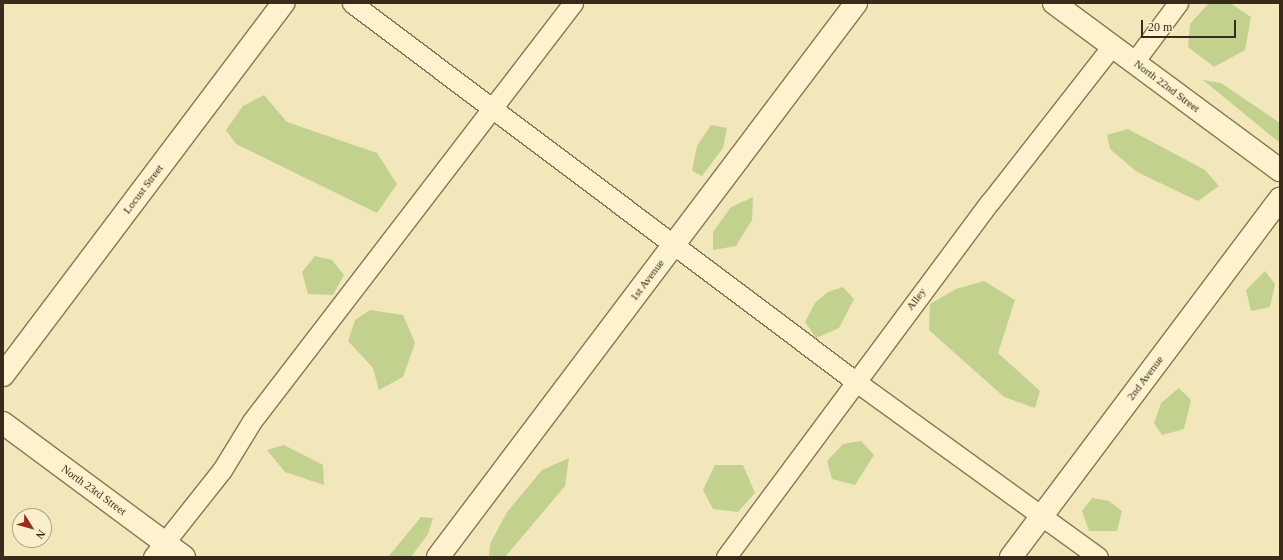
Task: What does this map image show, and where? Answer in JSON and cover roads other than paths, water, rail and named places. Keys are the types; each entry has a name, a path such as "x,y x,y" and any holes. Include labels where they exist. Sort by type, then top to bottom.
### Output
{"street":[{"name":"Locust Street","path":"3,375 283,3"},
{"name":"1st Avenue","path":"438,557 856,3"},
{"name":"North 22nd Street","path":"1054,3 1280,170"},
{"name":"2nd Avenue","path":"1011,557 1280,199"},
{"name":"North 23rd Street","path":"3,423 159,550 184,557"}],"lane":[{"path":"352,3 855,381 1098,557"},
{"path":"159,550 222,470 252,421 491,107 573,3"},
{"path":"1134,62 1178,3"},
{"name":"Alley","path":"726,557 855,381 1112,46"}]}
